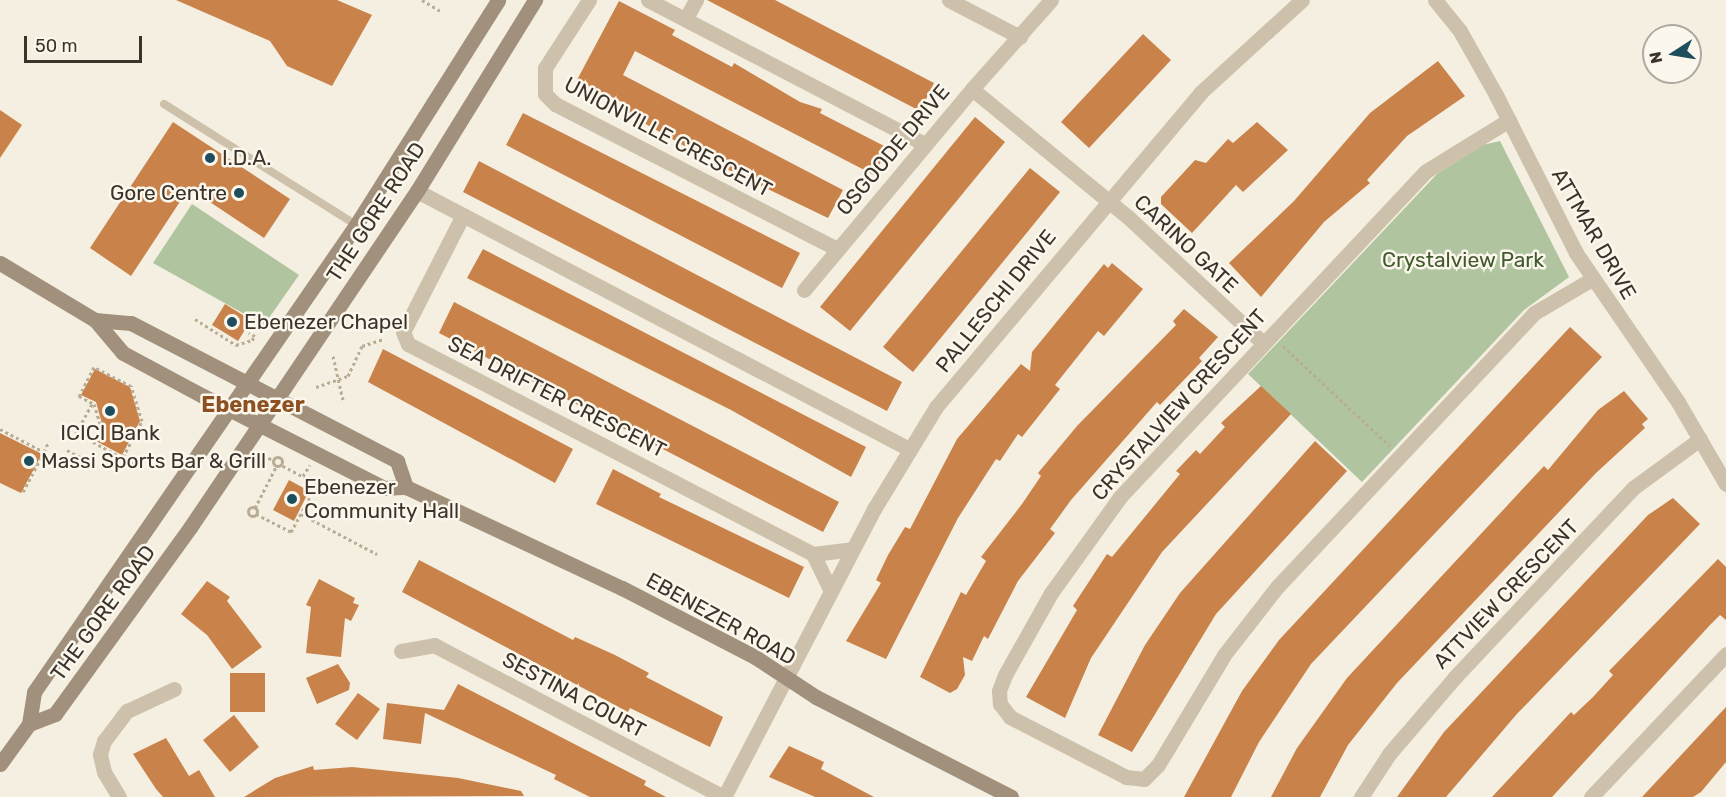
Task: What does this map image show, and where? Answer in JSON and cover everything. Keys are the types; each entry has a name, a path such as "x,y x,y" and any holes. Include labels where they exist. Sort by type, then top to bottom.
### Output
{"main road":[{"name":"THE GORE ROAD","path":"0,764 29,724 34,692 248,386 356,225 498,0"},
{"name":"THE GORE ROAD","path":"29,724 55,714 260,425 417,191 535,0"},
{"name":"EBENEZER ROAD","path":"0,263 95,320 123,353 384,488 406,487 622,588 1011,797"},
{"name":"EBENEZER ROAD","path":"95,320 131,323 276,401 397,461 406,487"}],"street":[{"name":"UNIONVILLE CRESCENT","path":"589,0 544,68 545,94 555,104 837,249"},
{"path":"648,0 925,144"},
{"path":"686,18 696,0"},
{"path":"949,0 1020,37"},
{"path":"972,89 1051,0"},
{"name":"PALLESCHI DRIVE","path":"724,797 852,549 909,449 936,407 1107,200 1200,93 1302,0"},
{"name":"ATTMAR DRIVE","path":"1435,0 1460,31 1592,279 1700,439 1726,484"},
{"name":"OSGOODE DRIVE","path":"804,290 972,89 1107,200"},
{"name":"CRYSTALVIEW CRESCENT","path":"1509,120 1426,171 1114,504 1051,593 999,691 1000,704 1011,717 1135,780 1143,779 1158,765 1207,680 1277,587 1534,314 1592,279"},
{"path":"417,191 909,449"},
{"name":"CARINO GATE","path":"1107,200 1263,343"},
{"name":"SEA DRIFTER CRESCENT","path":"463,215 404,332 408,344 813,554"},
{"name":"ATTVIEW CRESCENT","path":"1361,797 1389,754 1455,677 1633,488 1700,439"},
{"path":"831,591 813,554 852,549"},
{"name":"SESTINA COURT","path":"401,651 434,645 724,797"},
{"path":"1591,797 1726,654"},
{"path":"119,797 104,772 100,754 105,741 127,711 174,690"}],"lane":[{"path":"165,104 356,225"}],"path":[{"path":"422,0 440,11"},
{"path":"195,320 236,345 257,337 249,333"},
{"path":"316,387 348,376 362,346 383,339"},
{"path":"1279,343 1392,447"},
{"path":"333,356 343,400"},
{"path":"123,457 142,421 131,386 94,367 79,396 92,403 99,430 93,442 138,466"},
{"path":"76,433 92,403"},
{"path":"82,422 99,430"},
{"path":"0,429 44,452"},
{"path":"23,492 49,441"},
{"path":"67,450 84,459"},
{"path":"258,452 274,461 276,466 255,508 248,513 256,514 291,532 318,484 282,465 276,466"},
{"path":"274,461 279,458 282,465"},
{"path":"303,476 310,464"},
{"path":"255,508 256,514"},
{"path":"301,514 377,554"}],"green space":[{"name":"Crystalview Park","path":"1500,141 1569,277 1524,310 1362,482 1248,374 1437,174 1483,145"},
{"path":"192,204 299,275 264,325 153,263"}],"building":[{"path":"176,0 337,0 372,15 332,86 287,66 270,41"},
{"path":"707,0 775,0 934,83 920,111"},
{"path":"619,1 675,30 672,35 732,67 734,63 800,102 822,109 820,113 888,148 874,175 635,51 623,75 843,190 828,218 714,163 623,111 626,104 577,80"},
{"path":"1143,34 1171,60 1089,148 1061,122"},
{"path":"1438,61 1465,96 1407,136 1367,180 1370,183 1324,222 1261,297 1229,263 1294,201 1370,113"},
{"path":"0,110 22,125 0,158"},
{"path":"523,113 800,253 782,288 506,145"},
{"path":"975,117 1005,142 850,331 820,307"},
{"name":"Gore Centre","path":"173,122 290,199 264,238 189,188 131,276 90,248"},
{"path":"1257,122 1288,150 1243,192 1236,185 1192,233 1161,204 1161,197 1195,160 1206,163 1228,139 1233,143"},
{"path":"479,161 902,382 887,411 463,192"},
{"path":"1030,168 1060,192 913,372 883,347"},
{"path":"483,249 866,447 851,477 731,410 467,278"},
{"path":"1112,263 1143,289 1104,336 1098,331 1055,385 1060,389 1022,437 1018,434 1000,461 996,459 958,518 886,659 846,641 881,583 876,580 888,555 905,527 910,529 957,439 1021,364 1030,371 1032,352 1104,264 1108,268"},
{"path":"454,302 839,502 823,532 439,333"},
{"name":"Ebenezer Chapel","path":"225,304 251,320 238,341 212,325"},
{"path":"1184,309 1218,337 1199,358 1202,361 1160,405 1157,402 1071,500 1050,529 1055,533 1018,581 988,639 984,636 972,661 963,657 965,675 957,689 950,693 920,677 961,592 966,595 986,561 981,557 1041,476 1038,473 1077,426 1176,325 1173,321"},
{"path":"1570,327 1602,357 1311,664 1259,742 1231,797 1184,797 1242,691 1279,640"},
{"path":"383,349 573,449 555,483 368,382"},
{"path":"95,369 130,387 140,421 122,455 96,441 103,427 96,402 81,395"},
{"path":"1261,386 1291,414 1162,552 1091,658 1065,718 1026,697 1077,610 1073,606 1107,554 1112,557 1180,474 1176,471 1196,450 1200,454 1225,427 1221,423"},
{"path":"1624,391 1648,419 1642,424 1645,428 1596,473 1397,683 1348,745 1320,797 1271,797 1297,748 1347,678 1544,466 1548,470 1598,410"},
{"path":"0,433 42,454 21,493 0,483"},
{"path":"1315,441 1347,471 1216,614 1132,752 1098,735 1145,645 1180,593"},
{"path":"613,469 661,494 659,497 804,567 789,598 596,504"},
{"name":"Ebenezer Community Hall","path":"289,480 309,491 294,521 273,510"},
{"path":"1673,498 1700,524 1516,715 1446,797 1397,797 1444,732 1648,515"},
{"path":"1718,559 1726,567 1726,620 1720,615 1710,625 1552,797 1492,797 1571,712 1574,715 1593,697 1613,675 1609,671"},
{"path":"419,560 573,640 575,637 615,655 649,673 646,677 723,717 710,747 630,708 628,712 402,592"},
{"path":"319,579 355,598 353,603 359,605 351,621 345,618 341,657 306,653 311,607 306,605"},
{"path":"207,581 230,597 227,601 262,647 232,669 207,635 181,614"},
{"path":"338,664 350,683 349,690 317,704 306,678"},
{"path":"230,673 265,673 265,712 230,712"},
{"path":"458,684 646,781 644,785 666,797 590,797 554,779 556,775 425,713 421,744 383,739 387,703 444,710"},
{"path":"358,693 380,709 357,740 335,724"},
{"path":"1726,707 1726,762 1701,792 1693,797 1642,797"},
{"path":"234,715 259,747 230,772 203,740"},
{"path":"166,738 189,776 199,770 215,797 163,797 156,789 133,754"},
{"path":"789,746 824,762 821,769 874,797 815,797 769,777"},
{"path":"313,766 314,770 352,767 458,778 521,791 524,796 244,797 275,778"}],"place":[{"name":"I.D.A.","path":"210,158"},
{"name":"Gore Centre","path":"239,193"},
{"name":"Ebenezer Chapel","path":"232,322"},
{"name":"ICICI Bank","path":"110,411"},
{"name":"Massi Sports Bar & Grill","path":"29,461"},
{"name":"Ebenezer Community Hall","path":"292,499"}],"district":[{"name":"Ebenezer","path":"253,405"}]}
